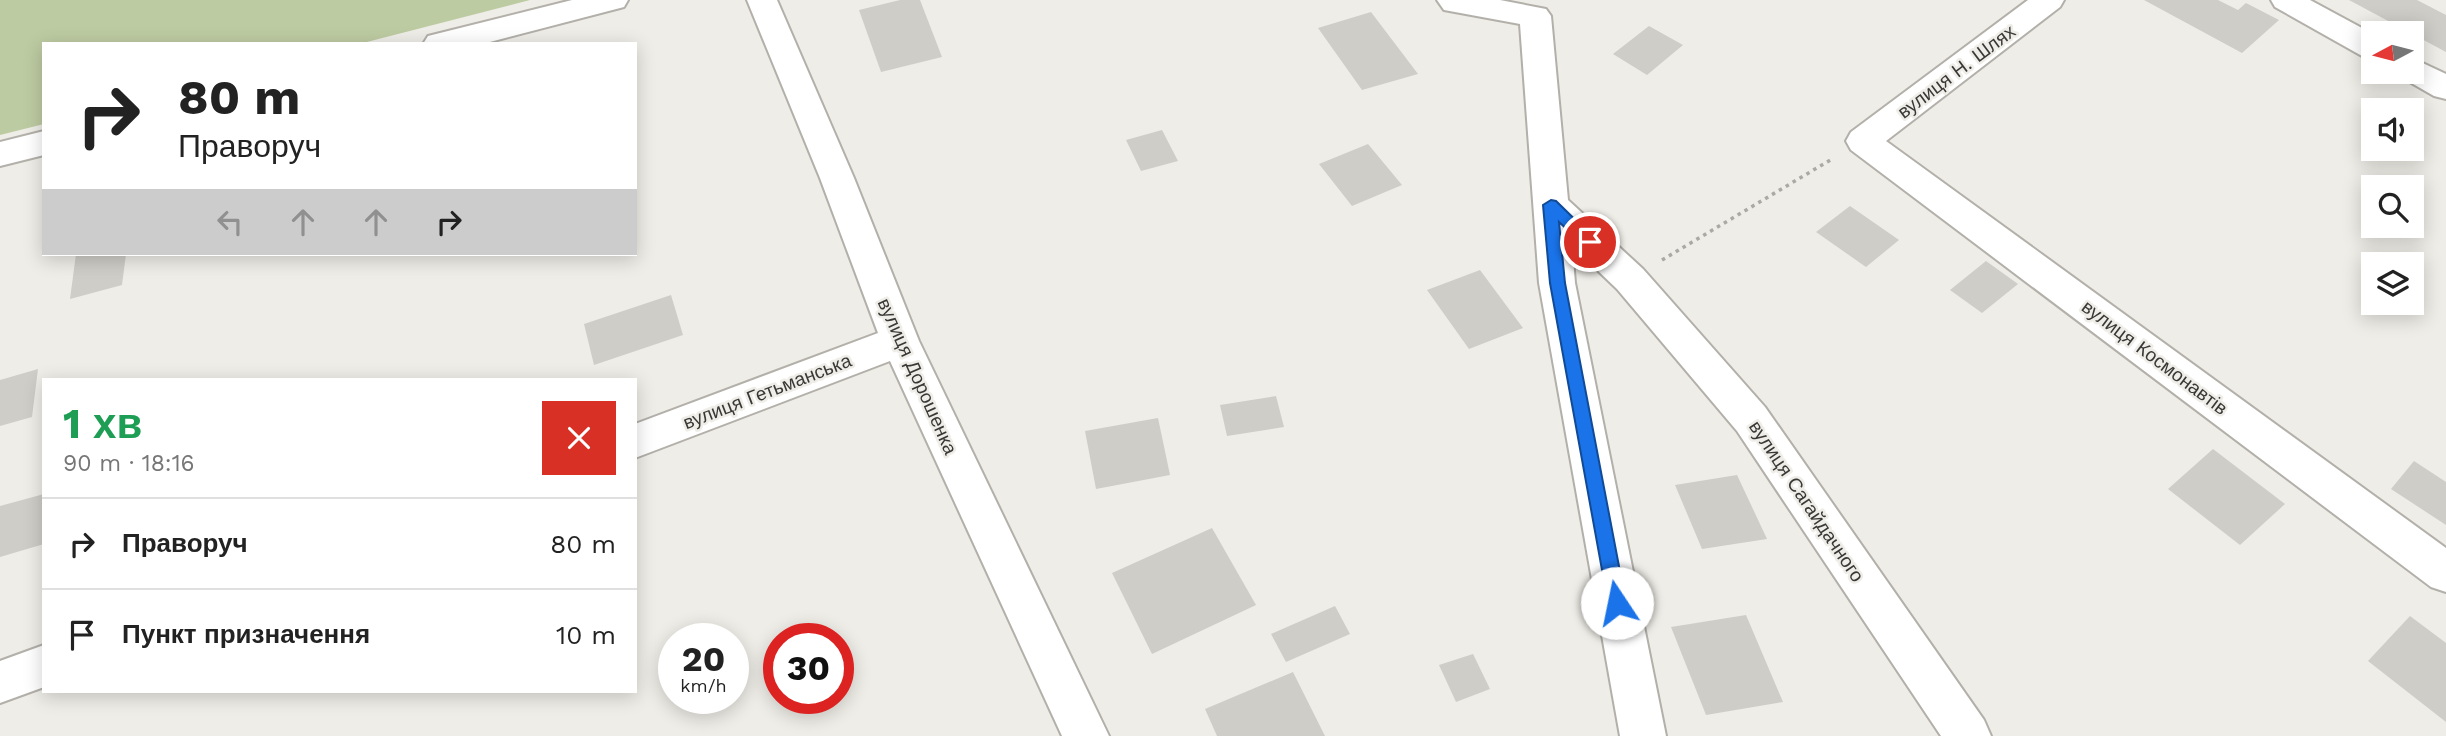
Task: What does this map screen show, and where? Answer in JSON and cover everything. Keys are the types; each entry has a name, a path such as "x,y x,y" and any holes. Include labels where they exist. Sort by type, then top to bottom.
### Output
{"street":[{"path":"447,42 613,0"},
{"path":"1452,0 1455,3 1539,8 1557,283 1643,736"},
{"name":"вулиця Н. Шлях","path":"1863,141 2049,0"},
{"path":"2286,0 2361,41"},
{"name":"вулиця Дорошенка","path":"766,3 900,341 1086,736"},
{"path":"2424,76 2446,88"},
{"name":"вулиця Космонавтів","path":"1863,141 2446,573"},
{"path":"0,155 42,144"},
{"name":"вулиця Сагайдачного","path":"1551,205 1630,279 1751,419 1968,736"},
{"name":"вулиця Гетьманська","path":"637,440 900,341"},
{"path":"0,682 42,667"}],"path":[{"path":"1630,279 1863,141"}],"green space":[{"path":"0,0 530,0 367,42 42,42 42,124 0,135"}],"building":[{"path":"900,0 920,0 942,57 881,72 859,10"},
{"path":"2144,0 2218,0 2238,10 2246,3 2279,20 2242,53"},
{"path":"2349,0 2417,0 2446,15 2446,52 2424,40 2424,21 2388,21"},
{"path":"1371,12 1418,74 1362,90 1318,28"},
{"path":"1649,26 1683,45 1647,75 1613,54"},
{"path":"1162,130 1178,161 1141,171 1126,140"},
{"path":"1368,144 1402,185 1352,206 1319,164"},
{"path":"1850,206 1899,240 1866,267 1816,232"},
{"path":"76,256 126,256 122,285 70,299"},
{"path":"1986,261 2018,284 1982,313 1950,290"},
{"path":"1480,270 1523,328 1469,349 1427,290"},
{"path":"671,295 683,335 594,365 584,324"},
{"path":"38,369 32,417 0,426 0,380"},
{"path":"1276,396 1284,427 1227,436 1220,405"},
{"path":"1158,418 1170,475 1096,489 1085,431"},
{"path":"2213,449 2285,504 2240,545 2168,489"},
{"path":"2414,461 2446,482 2446,525 2391,489"},
{"path":"1737,475 1767,539 1702,549 1675,485"},
{"path":"42,495 42,545 0,557 0,506"},
{"path":"1212,528 1256,605 1152,654 1112,573"},
{"path":"1335,606 1350,634 1286,662 1271,634"},
{"path":"1746,615 1783,702 1706,715 1671,627"},
{"path":"2410,616 2446,643 2446,722 2368,661"},
{"path":"1473,654 1490,689 1456,702 1439,665"},
{"path":"1293,672 1325,736 1217,736 1205,709"}],"route":[{"path":"1590,242 1551,205 1557,283 1617,603"}]}
